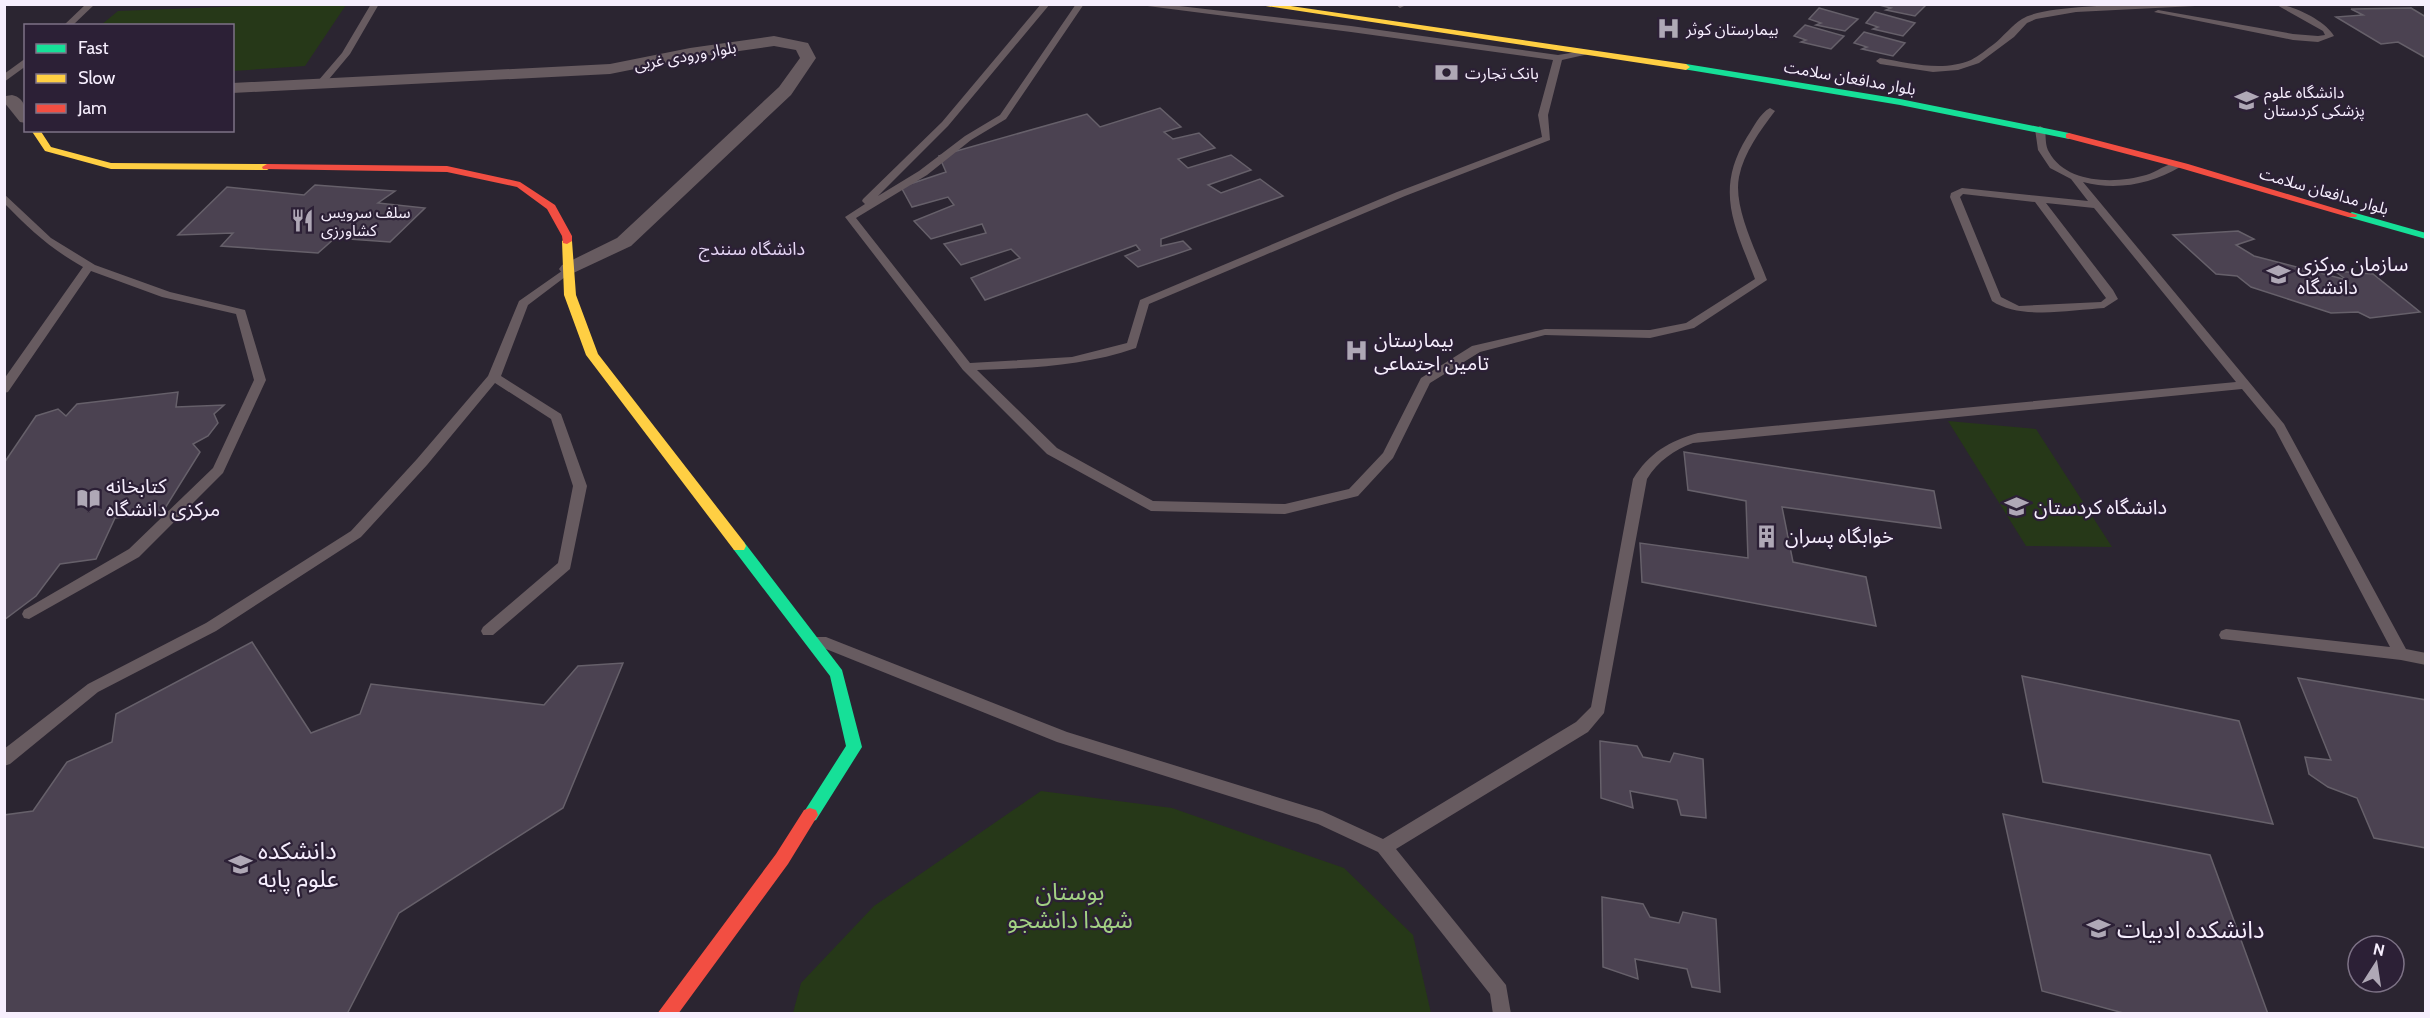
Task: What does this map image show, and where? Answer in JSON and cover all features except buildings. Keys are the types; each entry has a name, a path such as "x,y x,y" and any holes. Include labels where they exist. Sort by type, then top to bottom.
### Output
{"street":[{"name":"بلوار مدافعان سلامت","path":"1257,4 1390,22 1778,82 2040,129 2177,165 2340,214 2426,236"},
{"name":"بلوار ورودی غربی","path":"234,88 610,69 690,53 774,41 802,46 808,58 785,92 752,124 624,242 569,269"},
{"path":"12,101 24,116"},
{"path":"36,132 48,149 111,166 447,169 520,185 550,207 567,236 570,295 592,355 837,674 854,747 782,859 666,1014"}],"lane":[{"path":"69,24 91,4"},
{"path":"321,83 346,54 375,4"},
{"path":"850,217 945,124 1046,4"},
{"path":"850,217 923,173 968,138 1003,117 1080,4"},
{"path":"1136,4 1351,29 1558,58 1592,53"},
{"path":"1880,62 1933,69 1958,67 1976,61 2011,35 2024,21 2034,17 2076,10 2138,9 2195,4"},
{"path":"2138,9 2293,37 2318,39 2330,36 2326,29 2279,4"},
{"path":"967,367 1071,361 1114,352 1132,345 1144,302 1401,194 1547,138 1543,115 1558,58"},
{"path":"4,79 24,63"},
{"path":"850,217 967,367 1052,451 1151,506 1285,509 1353,493 1389,455 1425,381 1476,349 1545,332 1650,334 1690,326 1761,280 1738,217 1734,179 1749,139 1770,111"},
{"path":"2040,129 2039,144 2049,162 2076,180 2280,427 2402,654"},
{"path":"2076,180 2113,183 2150,179 2168,172 2177,165"},
{"path":"2038,199 2112,299 2104,305 2018,309 1996,299 1955,197 1956,193 1962,191 2097,205"},
{"path":"4,197 47,240 100,271 186,302 241,312 260,380 218,470 134,553 29,614"},
{"path":"4,389 90,265"},
{"path":"4,759 93,688 211,627 356,534 422,462 494,377 523,303 569,269"},
{"path":"488,631 565,565 580,486 557,417 494,377"},
{"path":"1384,847 1582,727 1598,709 1640,479 1647,465 1677,442 1710,436 2245,385"},
{"path":"2226,634 2402,654 2426,659"},
{"path":"808,636 1063,737 1322,818 1384,847 1499,991 1502,1014"}],"green space":[{"path":"274,5 346,5 305,66 234,71 234,24 102,24 118,11"},
{"path":"1948,421 2036,429 2112,547 2026,546"},
{"name":"بوستان شهدا دانشجو","path":"1041,791 1172,808 1344,868 1413,935 1431,1013 793,1013 801,983 874,906"}],"traffic: fast":[{"path":"1686,67 1900,102 2069,136"},
{"path":"2352,215 2426,236"},
{"path":"739,546 837,674 854,747 810,815"}],"traffic: slow":[{"path":"1257,4 1686,67"},
{"path":"36,132 48,149 111,166 267,167"},
{"path":"567,241 570,295 592,355 739,546"}],"traffic: jam":[{"path":"2069,136 2184,166 2352,215"},
{"path":"267,167 447,169 520,185 551,207 567,236 567,241"},
{"path":"666,1014 782,859 810,815"}],"place":[{"name":"بیمارستان کوثر","path":"1668,29"},
{"name":"بانک تجارت","path":"1447,73"},
{"name":"دانشگاه علوم پزشکی کردستان","path":"2246,101"},
{"name":"سلف سرویس کشاورزی","path":"303,221"},
{"name":"سازمان مرکزی دانشگاه","path":"2279,275"},
{"name":"بیمارستان تامین اجتماعی","path":"1356,351"},
{"name":"کتابخانه مرکزی دانشگاه","path":"88,498"},
{"name":"دانشگاه کردستان","path":"2016,507"},
{"name":"خوابگاه پسران","path":"1767,536"},
{"name":"دانشکده علوم پایه","path":"240,864"},
{"name":"دانشکده ادبیات","path":"2099,929"}],"district":[{"name":"دانشگاه سنندج","path":"752,249"}]}
